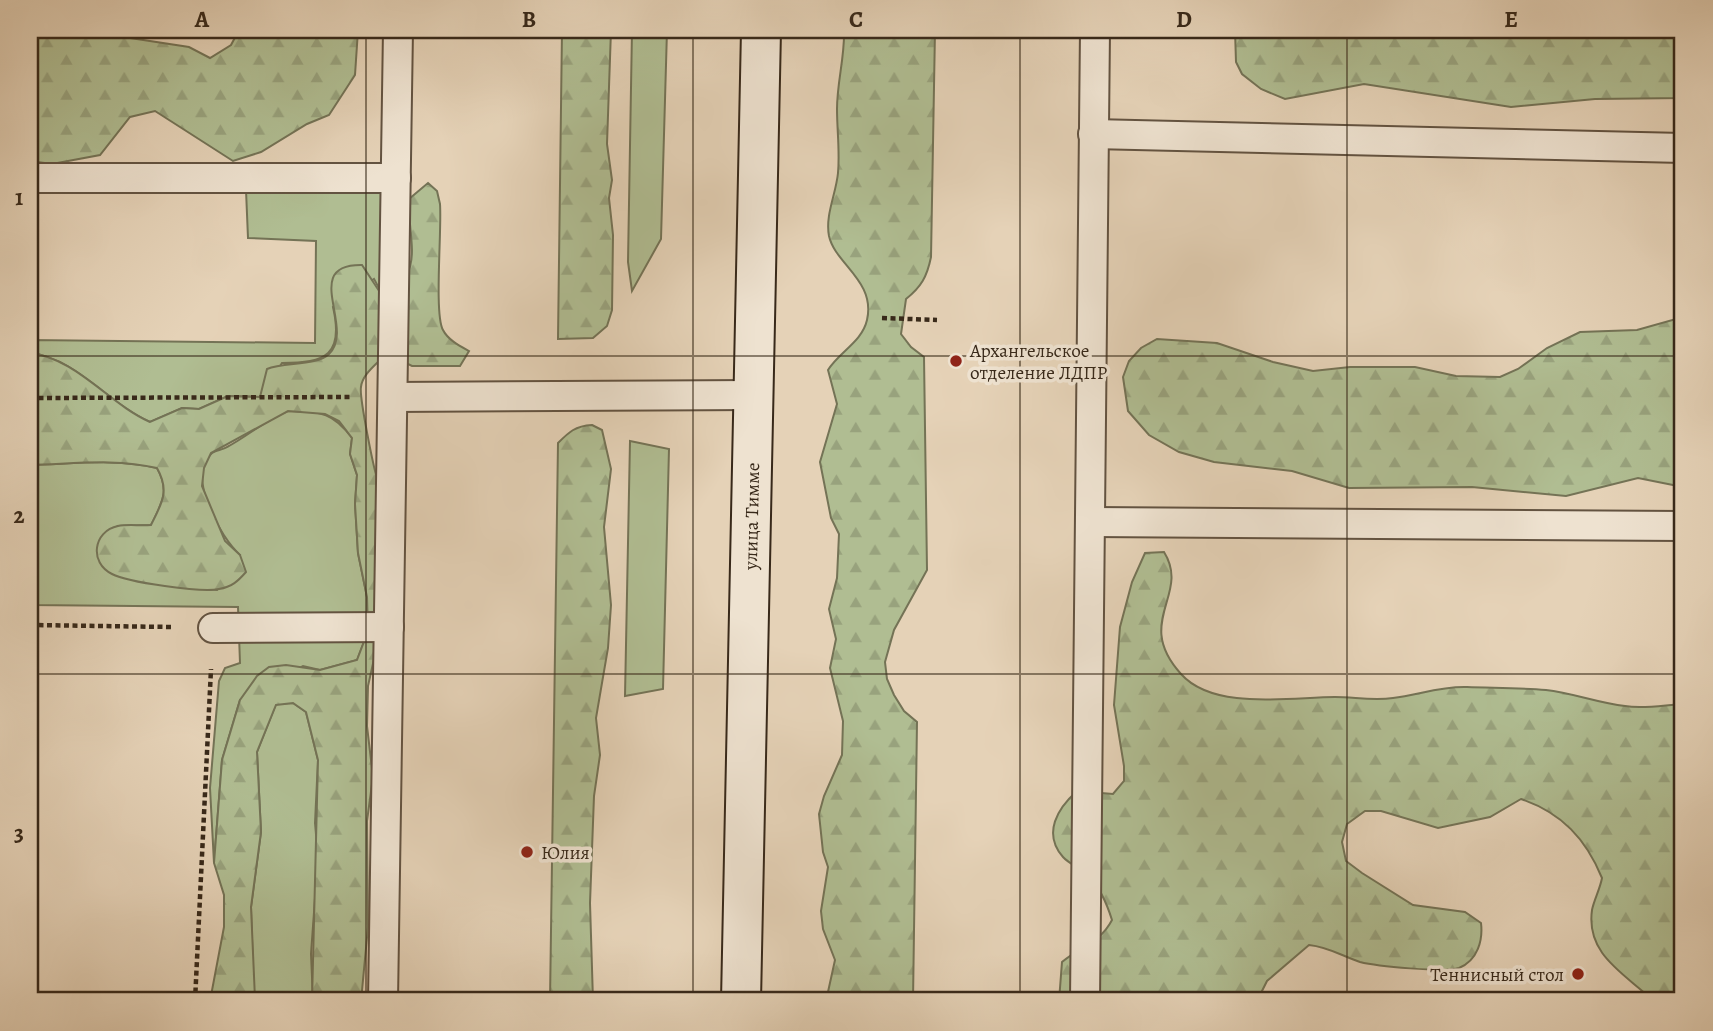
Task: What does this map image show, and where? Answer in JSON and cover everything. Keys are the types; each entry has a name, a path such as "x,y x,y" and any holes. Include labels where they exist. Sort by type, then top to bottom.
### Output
{"main road":[{"name":"улица Тимме","path":"741,1001 761,30"}],"lane":[{"path":"383,1001 398,30"},
{"path":"1085,1001 1095,30"},
{"path":"1093,134 1683,148"},
{"path":"30,178 396,178"},
{"path":"393,397 753,396"},
{"path":"1092,522 1683,526"},
{"path":"213,628 389,627"}],"path":[{"path":"882,318 937,320"},
{"path":"30,398 393,397"},
{"path":"30,625 213,628 195,1001"}],"green space":[{"path":"46,30 78,30 189,47 210,58 231,45 239,30 358,30 355,75 329,115 307,124 261,152 233,161 155,111 130,117 100,155 52,164 30,161 30,37"},
{"path":"562,30 611,30 607,144 612,180 609,198 613,235 612,310 607,326 593,338 558,339"},
{"path":"632,30 667,30 661,239 632,291 628,262"},
{"path":"844,30 935,30 931,257 923,281 906,299 901,334 911,347 924,357 927,570 894,630 885,662 887,679 894,695 904,711 917,722 913,1001 826,1001 835,960 823,929 821,911 828,867 823,852 819,814 842,755 843,721 830,668 836,639 829,609 837,578 839,534 831,518 820,462 837,404 828,370 860,335 867,320 868,306 861,284 833,246 828,228 838,173 837,99"},
{"path":"1235,30 1683,30 1683,98 1595,99 1511,107 1364,84 1285,99 1261,89 1242,74 1236,62"},
{"path":"428,183 437,191 440,204 440,321 448,337 469,351 460,366 412,366 398,359 380,360 366,375 361,387 367,434 378,481 376,650 368,686 367,726 373,777 367,821 368,927 361,1001 312,1001 318,760 306,712 293,703 276,705 257,752 261,832 251,907 255,999 210,1001 224,927 224,895 214,863 222,760 240,700 257,676 269,667 286,665 320,670 357,660 368,631 367,597 358,553 355,504 357,475 350,454 352,438 339,421 325,414 288,411 211,453 204,468 202,486 225,541 240,555 246,572 231,585 210,590 182,588 120,577 112,574 100,563 97,555 99,540 103,534 118,526 151,525 163,497 161,476 157,468 125,463 30,465 30,353 62,363 150,422 182,408 199,409 228,396 260,397 267,369 309,362 329,354 336,343 337,329 331,286 334,275 344,267 362,265 387,303 399,289 406,277 412,254 409,199"},
{"path":"371,187 385,196 387,303 374,279 333,307 336,336 328,353 310,361 282,363 260,397 228,396 199,409 182,408 150,422 62,363 30,353 30,340 315,343 316,241 248,238 246,190"},
{"path":"1683,317 1683,487 1638,478 1566,496 1472,487 1349,488 1292,471 1214,462 1179,452 1149,435 1128,411 1123,377 1129,361 1141,348 1157,339 1217,343 1273,362 1313,371 1350,367 1415,367 1456,376 1500,377 1518,369 1547,348 1580,332 1637,330"},
{"path":"288,411 324,415 338,423 352,438 350,454 357,475 355,504 358,553 367,597 368,631 357,660 320,670 303,666 240,700 222,760 214,863 210,788 219,681 225,668 240,663 238,607 30,605 30,465 110,462 157,468 164,490 151,525 118,526 146,581 217,590 240,555 224,535 209,506 202,476 205,463 213,452 225,448"},
{"path":"592,425 602,430 611,469 604,527 611,605 608,648 596,718 600,755 594,796 590,903 593,1001 550,1001 558,443 573,430"},
{"path":"630,441 669,449 663,689 625,696"},
{"path":"1164,552 1171,567 1171,582 1162,623 1162,639 1168,655 1181,674 1195,686 1213,693 1254,699 1378,699 1467,687 1546,690 1632,707 1683,704 1683,994 1647,995 1607,959 1594,938 1592,925 1592,910 1602,878 1596,864 1571,829 1549,812 1521,799 1490,817 1438,828 1381,811 1365,811 1347,824 1342,842 1346,861 1362,873 1413,905 1465,912 1481,923 1478,949 1471,960 1459,968 1426,969 1368,964 1309,945 1267,981 1257,1001 1059,1001 1062,962 1102,934 1112,920 1093,881 1066,860 1057,848 1053,830 1055,821 1064,805 1077,791 1113,794 1124,781 1114,705 1120,627 1132,582 1145,553"},
{"path":"293,703 306,712 318,760 315,823 318,857 311,954 313,1000 254,1001 251,907 261,832 257,752 276,704"}],"place":[{"name":"Архангельское отделение ЛДПР","path":"956,361"},
{"name":"Юлия","path":"527,852"},
{"name":"Теннисный стол","path":"1578,974"}]}
